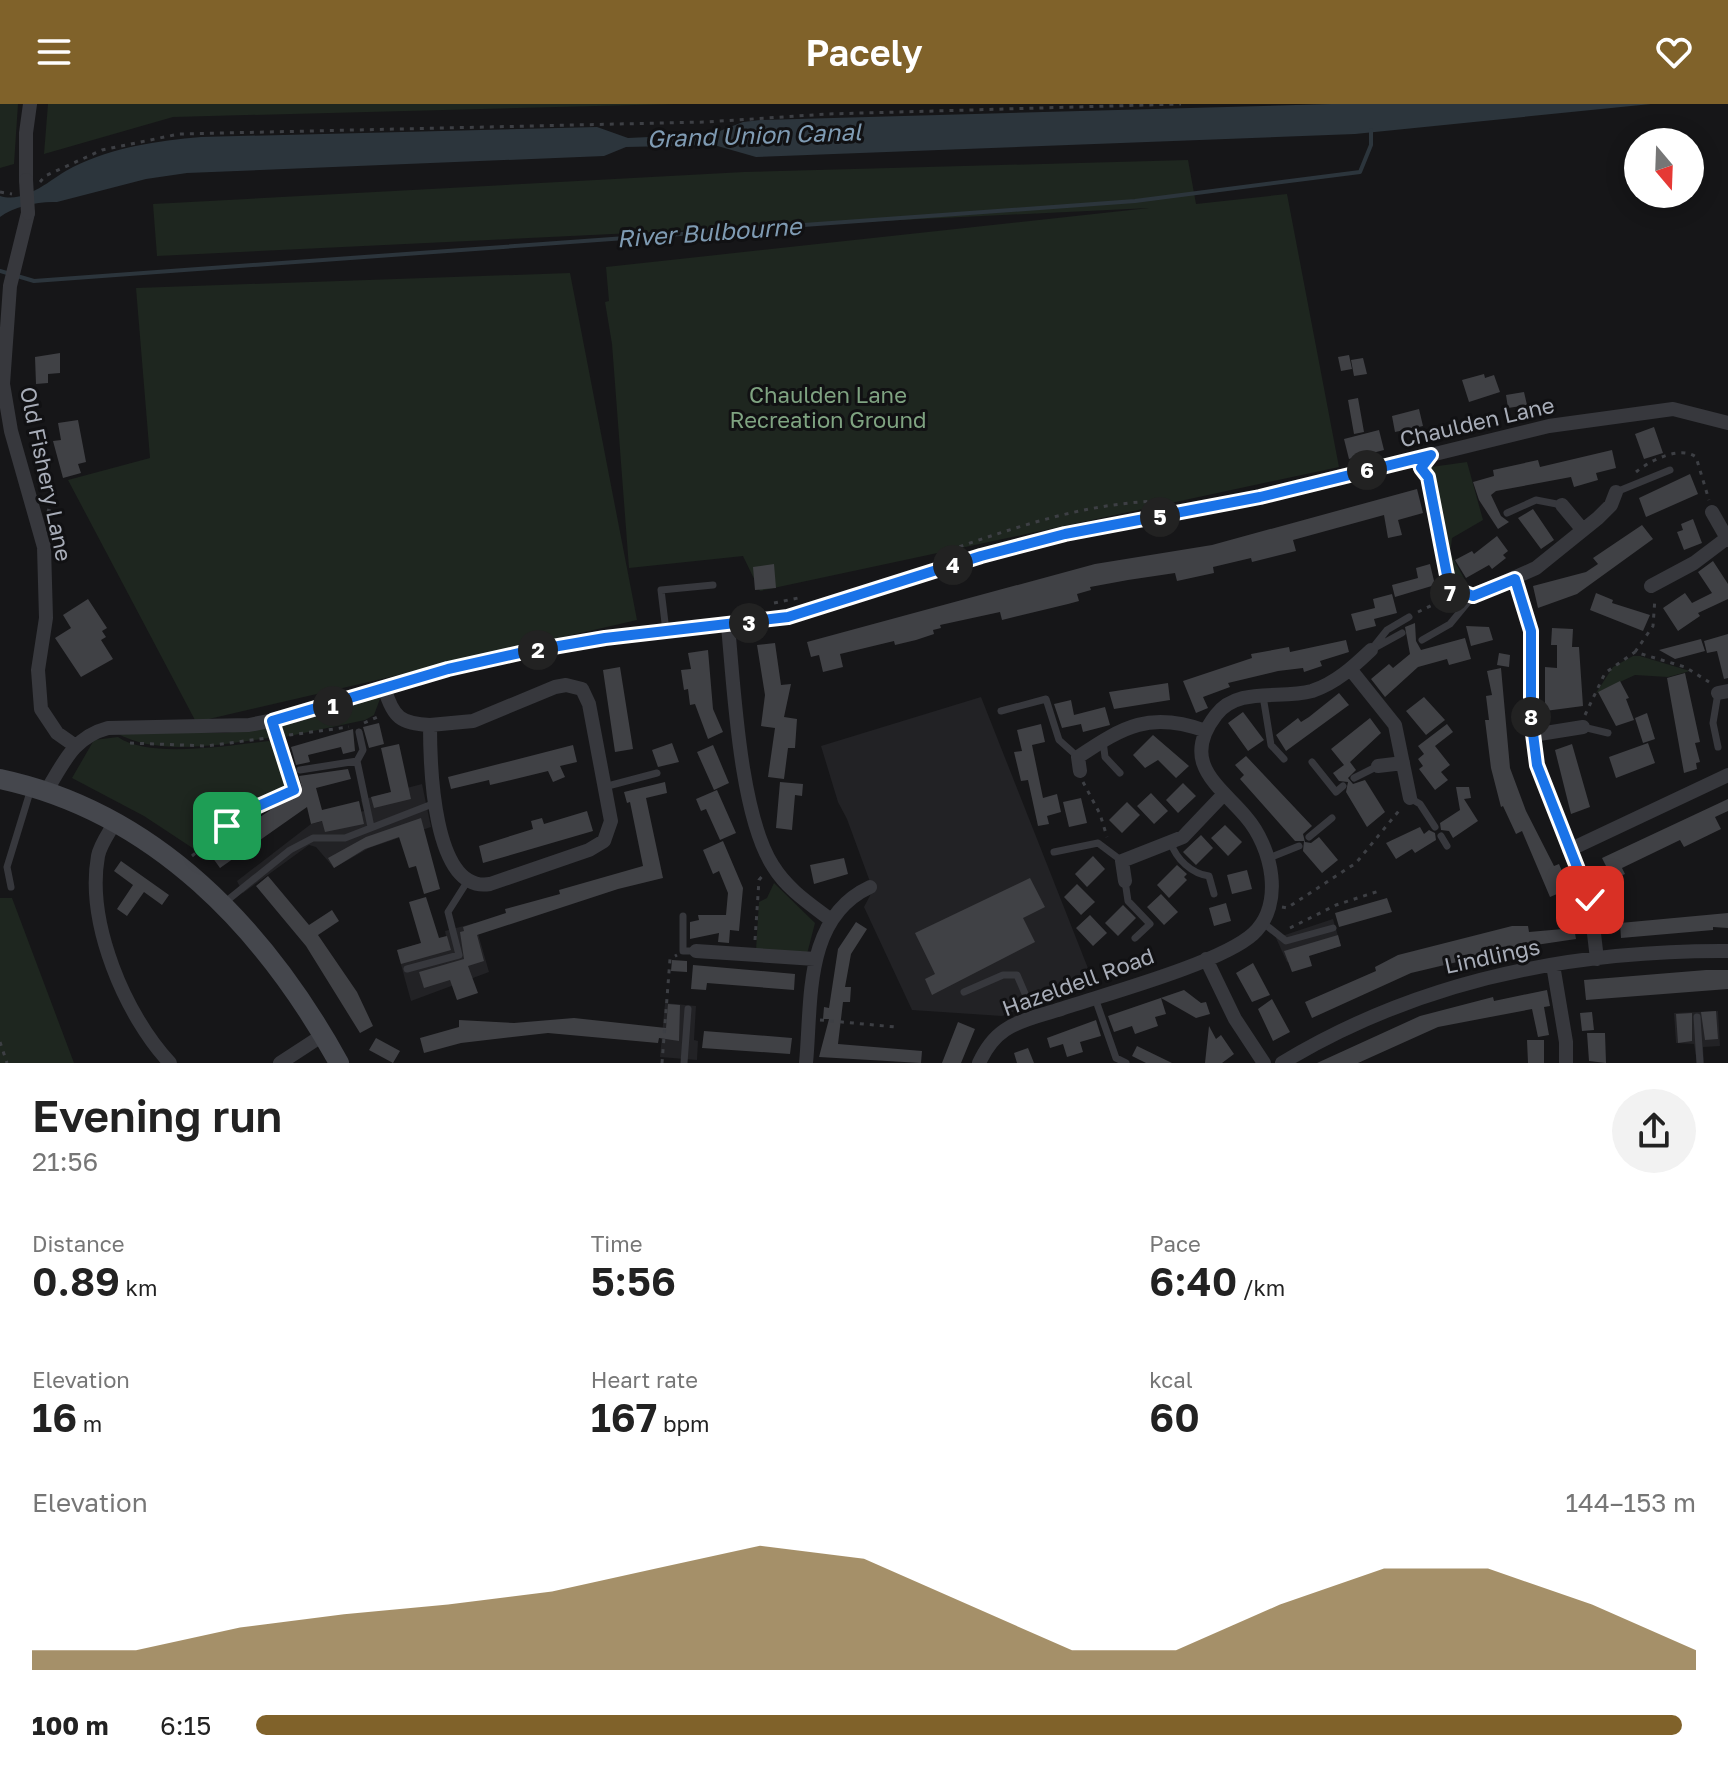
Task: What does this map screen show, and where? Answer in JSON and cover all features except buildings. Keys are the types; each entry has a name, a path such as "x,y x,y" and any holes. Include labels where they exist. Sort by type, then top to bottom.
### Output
{"street":[{"name":"Old Fishery Lane","path":"30,104 26,133 28,213 10,286 3,384 11,431 44,547 46,618 38,670 41,709 57,733 74,745"},
{"name":"Chaulden Lane","path":"74,745 90,733 108,728 170,721 272,721 448,669 524,652 788,617 981,556 1065,534 1260,497 1549,426 1673,409 1728,423"},
{"path":"1473,596 1536,568 1611,505 1616,492"},
{"path":"1562,505 1582,529"},
{"path":"1651,586 1694,563 1727,539 1712,512"},
{"path":"1515,579 1531,631 1533,735 1544,790 1590,900 1597,959"},
{"path":"728,626 750,807 773,868 806,901 831,920"},
{"path":"1262,922 1270,904 1272,879 1267,859 1247,817 1222,796 1206,772 1206,731 1225,705 1247,696 1313,690 1351,670 1371,650"},
{"path":"1351,670 1395,725 1410,798"},
{"path":"385,690 394,715 401,721 430,725 473,721 555,687 575,686 582,689 589,704 611,821 609,831 598,846 490,884 467,882 452,864 435,803 430,725"},
{"path":"1079,764 1116,731 1149,720 1162,720 1206,731"},
{"path":"1533,735 1583,727"},
{"path":"39,788 74,745"},
{"path":"1378,766 1403,763"},
{"path":"1569,850 1728,775"},
{"path":"0,779 39,788 115,822 182,865 224,903 275,962 339,1063"},
{"path":"1125,881 1122,861 1171,843 1193,830 1222,796"},
{"path":"115,822 98,853 97,910 108,956 127,999 170,1063"},
{"path":"806,1063 815,959 831,920 856,894 870,887"},
{"name":"Hazeldell Road","path":"979,1063 990,1044 1002,1032 1035,1017 1206,959 1242,941 1262,922"},
{"path":"690,951 815,959"},
{"name":"Lindlings","path":"1282,1063 1354,1022 1397,1004 1498,975 1597,959 1728,951"},
{"path":"1206,959 1235,1019 1264,1063"},
{"path":"1553,965 1566,1063"},
{"path":"280,1063 323,1035"}],"lane":[{"path":"1616,492 1670,470"},
{"path":"1507,513 1536,500 1562,505"},
{"path":"666,631 661,590 713,585"},
{"path":"1422,640 1450,624 1473,596"},
{"path":"1371,650 1387,630 1409,617"},
{"path":"1371,650 1402,633"},
{"path":"1718,747 1713,723 1723,692"},
{"path":"1263,696 1271,745 1284,759"},
{"path":"1001,711 1046,699 1059,740 1079,764"},
{"path":"1583,727 1608,733"},
{"path":"359,732 363,750 357,761 371,827"},
{"path":"1103,740 1105,757 1120,773"},
{"path":"300,770 357,761"},
{"path":"1312,762 1336,792 1343,786"},
{"path":"1354,778 1378,766"},
{"path":"604,787 657,773"},
{"path":"11,887 7,867 39,788"},
{"path":"1410,798 1420,804 1435,827"},
{"path":"224,903 290,850 313,838 345,838 435,803"},
{"path":"1309,837 1332,818"},
{"path":"1441,836 1447,846"},
{"path":"1054,852 1098,843 1122,861"},
{"path":"1171,843 1175,855 1200,875 1209,876 1214,894"},
{"path":"1267,859 1299,846"},
{"path":"1125,881 1128,901 1150,924 1135,938"},
{"path":"407,969 459,955 448,912 467,882"},
{"path":"683,916 690,951"},
{"path":"1262,922 1286,941 1333,928"},
{"path":"964,992 1003,975 1017,975 1035,1017"},
{"path":"1095,998 1116,1058 1126,1063"},
{"path":"684,1063 688,1009"},
{"path":"1697,1017 1700,1063"}],"path":[{"path":"45,176 102,150 179,134 706,122 860,112 1181,104"},
{"path":"1431,455 1421,468 1428,477 1451,596"},
{"path":"1583,727 1605,673 1635,652 1653,626 1657,614 1651,586"},
{"path":"1409,617 1463,592 1473,596"},
{"path":"1635,652 1704,676 1723,692"},
{"path":"182,865 243,813 294,790 272,721"},
{"path":"1079,764 1105,829 1108,851"},
{"path":"1270,904 1287,908 1356,863 1369,850 1387,821 1410,798"},
{"path":"754,955 759,880 773,868"},
{"path":"1278,934 1336,905 1382,890"},
{"path":"662,1063 670,959 690,951"},
{"path":"810,1019 896,1027"},
{"path":"0,1042 7,1063"}],"shaded area":[{"path":"981,697 1093,981 1002,1016 912,1010 864,907 873,890 838,802 821,746"},
{"path":"422,784 431,827 369,848 334,868 316,847 309,845 243,893 237,881 311,824 364,811 361,800"},
{"path":"1333,919 1341,946 1287,962 1276,938"},
{"path":"475,923 489,972 411,1001 397,950 446,936 445,931"},
{"path":"665,1003 696,1006 694,1040 698,1041 697,1060 660,1057"},
{"path":"1718,1011 1720,1046 1703,1047 1704,1063 1697,1063 1694,1044 1676,1043 1674,1013"}],"green space":[{"path":"0,104 18,104 14,164 0,168"},
{"path":"48,104 676,104 173,117 44,154"},
{"name":"Chaulden Lane Recreation Ground","path":"1188,160 1196,204 1287,194 1339,467 760,591 743,556 629,568 612,344 605,302 609,301 606,267 1149,208 157,256 153,204 744,172"},
{"path":"570,273 637,620 196,722 68,480 150,458 136,288"},
{"path":"1467,462 1483,520 1452,538 1450,553 1469,587 1455,591 1448,582 1432,479 1424,468"},
{"path":"1633,656 1690,671 1668,677 1635,675 1596,693 1613,667"},
{"path":"381,696 374,715 365,720 280,738 277,727"},
{"path":"272,727 276,737 194,747 153,745 116,733 224,733"},
{"path":"118,737 132,744 172,749 277,740 291,789 244,810 194,849 144,816 72,778 94,740"},
{"path":"774,883 815,923 807,954 756,950 759,902 767,898"},
{"path":"0,898 12,898 74,1063 0,1063"}],"water":[{"name":"Grand Union Canal","path":"1331,104 1651,104 1355,134 756,157 714,145 626,147 604,156 187,173 146,179 57,202 27,205 0,217 0,196 10,198 29,193 88,160 136,146 201,137 597,127 628,138 712,134 743,122 760,120"}],"waterway":[{"name":"River Bulbourne","path":"0,271 34,281 1135,201 1360,172 1371,145 1371,130"}],"route":[{"path":"227,826 243,813 294,790 272,721 343,703 448,669 524,652 605,638 788,617 981,556 1065,534 1260,497 1431,455 1421,468 1428,477 1451,596 1463,592 1473,596 1515,579 1523,600 1531,631 1531,718 1537,765 1544,790 1590,900"}]}
